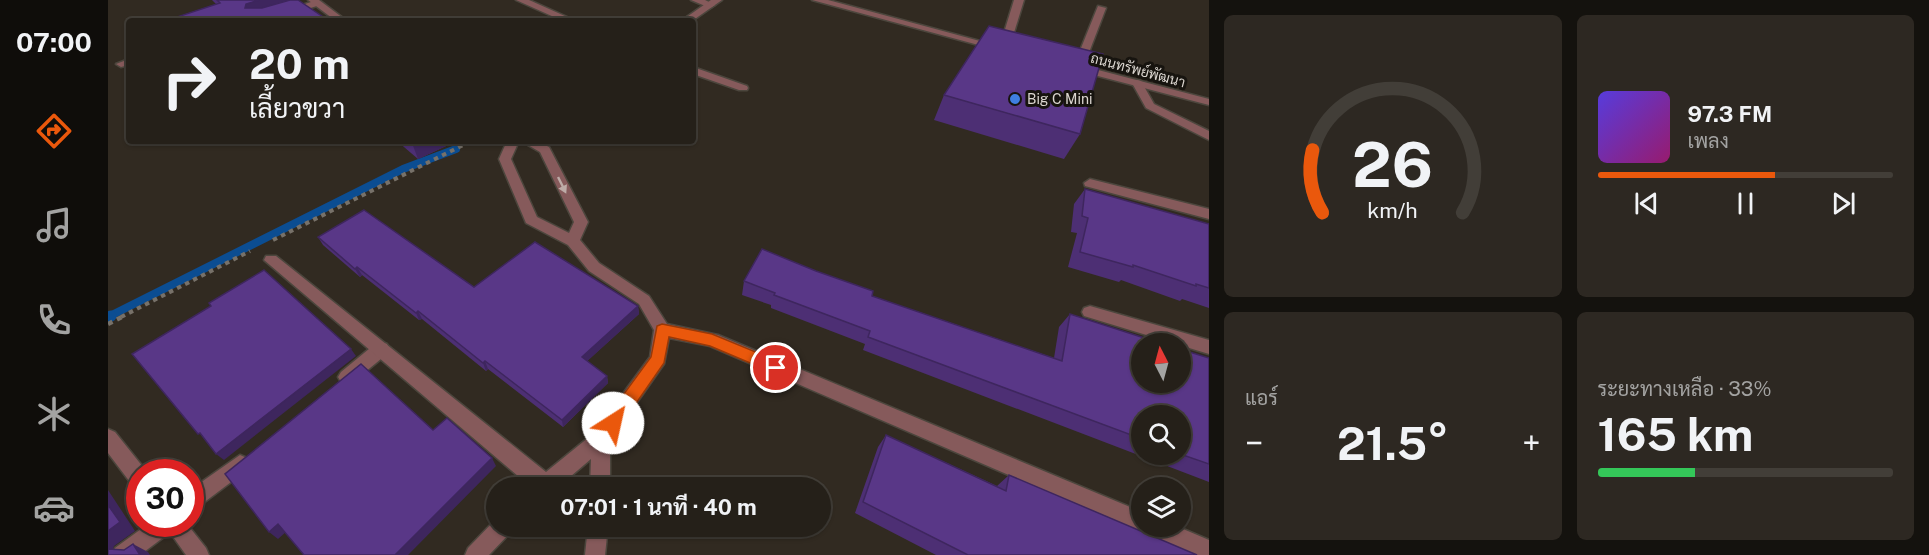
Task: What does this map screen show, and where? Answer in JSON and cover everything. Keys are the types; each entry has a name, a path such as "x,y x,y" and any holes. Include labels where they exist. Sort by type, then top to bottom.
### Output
{"street":[{"path":"521,0 564,18"},
{"path":"696,0 713,2"},
{"path":"817,0 1009,50 1019,0"},
{"path":"267,18 315,1 338,18"},
{"path":"691,18 713,2"},
{"name":"ถนนทรัพย์พัฒนา","path":"1101,8 1073,67 1209,102"},
{"path":"696,71 743,88"},
{"path":"1137,83 1150,106 1209,136"},
{"path":"512,144 506,159 531,220 573,241 594,267 644,300 662,330 658,358 601,439 554,477"},
{"path":"533,144 545,150 581,222 573,241"},
{"path":"1090,183 1209,214"},
{"path":"269,251 532,477"},
{"path":"1090,312 1209,347"},
{"path":"662,330 712,340 1131,517"},
{"path":"336,386 381,349"},
{"path":"108,438 126,461"},
{"path":"600,477 601,439"},
{"path":"204,492 254,452"},
{"path":"122,555 147,537"},
{"path":"184,537 198,555"},
{"path":"475,555 492,537"},
{"path":"595,555 597,537"},
{"path":"1174,537 1204,551"}],"path":[{"path":"269,251 465,144"},
{"path":"108,324 256,248"}],"building":[{"path":"217,0 259,0 246,4 245,8 262,8 298,0 325,18 174,18 220,3"},
{"name":"Big C Mini","path":"989,26 1103,54 1080,134 944,95"},
{"path":"1085,189 1209,224 1209,288 1080,252 1088,218 1082,216"},
{"path":"364,210 474,287 535,242 638,306 582,357 607,376 562,420 485,361 483,363 418,311 416,313 357,267 355,269 318,237"},
{"path":"762,249 873,291 872,296 1062,361 1070,314 1131,334 1131,393 1191,393 1191,352 1209,358 1209,464 1191,458 1191,405 1131,405 1131,435 868,337 870,331 774,295 775,293 744,281"},
{"path":"264,270 351,349 216,454 132,354 211,306 209,303"},
{"path":"361,364 433,430 447,418 492,458 395,555 304,555 278,524 269,532 225,474"},
{"path":"886,435 1006,491 1009,475 1131,527 1131,537 1155,537 1197,555 968,555 863,502"},
{"path":"108,505 120,522 108,531"},
{"path":"133,544 140,555 108,555 108,549 124,550"}],"waterway":[{"path":"111,316 108,317 403,169 456,149"}],"place":[{"name":"Big C Mini","path":"1015,99"}],"route":[{"path":"613,423 658,358 662,330 712,340 776,368"}]}
